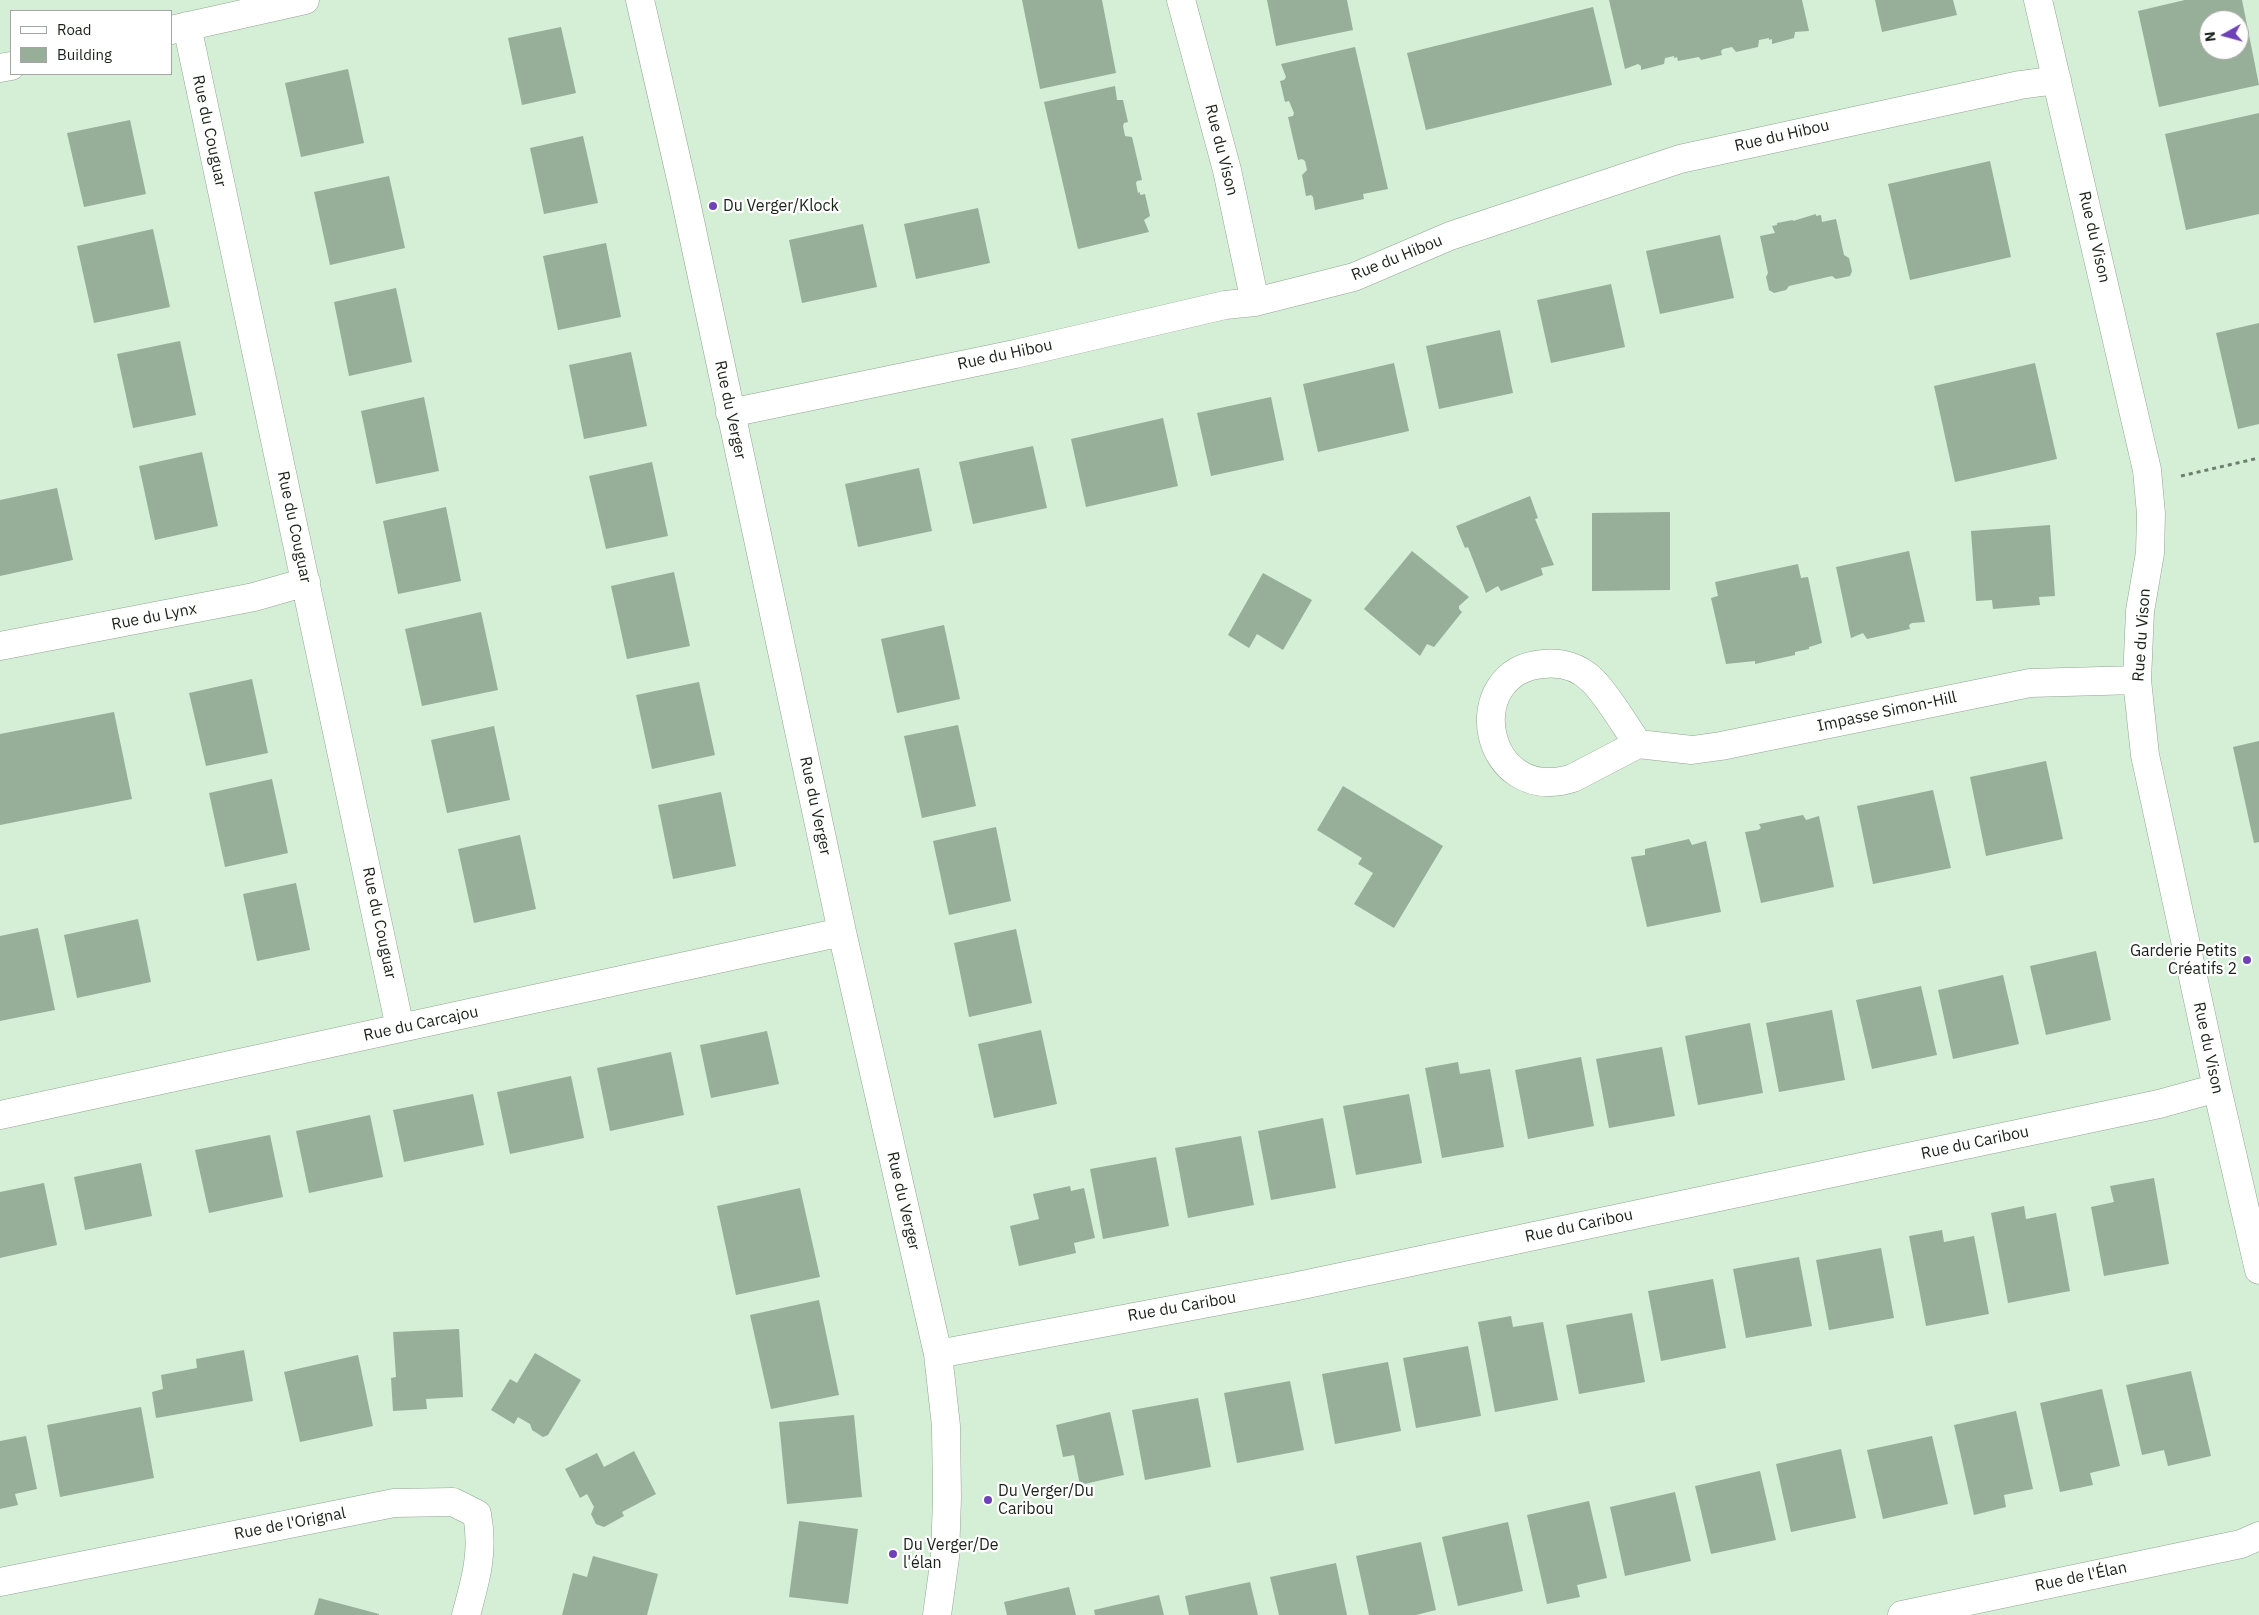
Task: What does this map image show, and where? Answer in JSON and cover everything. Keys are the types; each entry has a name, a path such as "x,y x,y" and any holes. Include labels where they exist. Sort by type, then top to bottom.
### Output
{"street":[{"path":"179,28 305,0"},
{"name":"Rue du Verger","path":"640,0 685,197 842,932 938,1354 946,1426 947,1498 945,1558 937,1615"},
{"name":"Rue du Vison","path":"1180,0 1227,170 1255,302"},
{"name":"Rue du Vison","path":"2038,0 2147,470 2150,553 2140,611 2136,680 2145,755 2216,1088 2259,1270"},
{"name":"Rue du Couguar","path":"179,28 306,582 400,1028"},
{"name":"Rue du Hibou","path":"730,413 1015,354 1225,305 1255,302 1354,277 1450,236 1680,159 2020,84 2057,80"},
{"name":"Rue du Lynx","path":"0,646 254,597 306,582"},
{"path":"1558,663 1579,670 1593,680 1638,744 1573,778 1562,781 1538,781 1525,777 1508,765 1496,749 1490,730 1492,707 1500,690 1513,675 1532,665 1558,663"},
{"name":"Impasse Simon-Hill","path":"1638,744 1692,750 1731,744 2030,682 2136,680"},
{"name":"Rue du Carcajou","path":"0,1115 842,932"},
{"name":"Rue du Caribou","path":"938,1354 1302,1285 2159,1104 2216,1088"},
{"name":"Rue de l'Orignal","path":"0,1582 394,1503 453,1502 478,1514 482,1536 476,1575 466,1615"},
{"name":"Rue de l'Élan","path":"1902,1615 1948,1610 2241,1544 2259,1536"}],"path":[{"path":"2148,484 2259,458"}],"building":[{"path":"1022,0 1102,0 1116,73 1040,89"},
{"path":"1267,0 1347,0 1353,30 1276,46"},
{"path":"1609,0 1802,0 1809,31 1795,32 1794,38 1772,44 1772,39 1769,40 1769,38 1759,40 1758,47 1736,52 1732,47 1723,49 1721,51 1722,55 1701,60 1699,57 1678,61 1677,57 1674,58 1674,56 1665,58 1664,64 1641,70 1641,66 1638,64 1625,69"},
{"path":"1875,0 1953,0 1957,15 1882,32"},
{"path":"2185,0 2242,0 2244,10 2199,10 2199,60 2249,60 2249,35 2259,85 2159,107 2138,11"},
{"path":"1593,7 1612,85 1426,130 1407,53"},
{"path":"561,27 576,93 522,105 508,38"},
{"path":"1355,47 1388,189 1363,194 1364,199 1315,210 1313,197 1311,195 1306,196 1302,175 1307,170 1305,161 1302,159 1298,160 1288,117 1293,116 1294,113 1289,101 1285,102 1280,81 1286,77 1281,64"},
{"path":"348,69 364,143 301,157 285,83"},
{"path":"1115,86 1117,100 1123,100 1128,122 1124,123 1123,126 1125,136 1132,137 1142,180 1136,183 1138,193 1140,192 1140,195 1145,194 1150,216 1144,220 1149,232 1078,249 1044,102"},
{"path":"2259,113 2259,214 2186,230 2165,134"},
{"path":"130,120 146,194 84,207 67,133"},
{"path":"583,136 598,203 544,214 530,148"},
{"path":"1990,161 2011,257 1910,280 1888,184"},
{"path":"389,176 405,248 330,265 314,192"},
{"path":"978,208 990,263 916,279 904,224"},
{"path":"1816,214 1816,216 1821,215 1822,222 1836,219 1844,255 1849,258 1852,271 1850,276 1836,279 1832,276 1789,286 1786,290 1774,293 1769,290 1766,277 1768,273 1760,236 1775,233 1772,226 1777,225 1777,223 1793,221"},
{"path":"863,224 877,287 802,303 789,240"},
{"path":"153,229 170,307 94,323 77,246"},
{"path":"1720,235 1734,298 1660,314 1646,251"},
{"path":"606,243 621,317 558,330 543,256"},
{"path":"1611,284 1625,347 1551,363 1537,300"},
{"path":"396,288 412,362 349,376 334,302"},
{"path":"2259,323 2259,424 2238,429 2216,333"},
{"path":"1500,330 1513,393 1439,409 1426,346"},
{"path":"180,341 196,415 133,428 117,354"},
{"path":"631,352 647,426 584,439 569,365"},
{"path":"1394,363 1409,431 1318,452 1303,384"},
{"path":"2035,363 2057,459 1955,482 1934,386"},
{"path":"424,397 439,471 376,484 361,411"},
{"path":"1271,397 1284,460 1211,476 1197,413"},
{"path":"1163,418 1178,486 1086,507 1071,439"},
{"path":"1033,446 1047,508 973,524 959,462"},
{"path":"202,452 218,526 155,540 139,466"},
{"path":"652,462 668,536 606,549 589,476"},
{"path":"919,468 932,531 858,547 845,484"},
{"path":"57,488 73,560 0,576 0,500"},
{"path":"1530,496 1538,518 1535,519 1554,565 1541,568 1543,575 1501,591 1498,586 1486,593 1468,547 1465,548 1456,526"},
{"path":"446,507 461,581 398,594 383,521"},
{"path":"1670,512 1670,590 1592,591 1592,513"},
{"path":"2050,525 2055,596 2039,597 2040,605 1993,609 1992,600 1976,601 1971,531"},
{"path":"1412,551 1469,597 1459,606 1462,612 1434,647 1427,644 1420,656 1364,609"},
{"path":"1909,551 1925,622 1912,623 1909,625 1910,629 1867,639 1863,633 1851,638 1836,567"},
{"path":"1798,564 1801,578 1808,577 1822,643 1809,647 1809,649 1795,652 1795,655 1755,664 1755,661 1726,664 1711,598 1718,596 1715,582"},
{"path":"674,572 690,646 627,659 611,586"},
{"path":"1263,573 1312,600 1283,650 1257,634 1249,648 1228,635"},
{"path":"481,612 498,690 422,706 405,629"},
{"path":"944,625 960,699 897,713 881,639"},
{"path":"252,679 268,753 206,766 189,693"},
{"path":"699,682 715,755 652,769 636,695"},
{"path":"114,712 132,799 0,825 0,734"},
{"path":"958,725 976,806 922,818 904,736"},
{"path":"494,726 510,800 447,813 431,740"},
{"path":"2259,741 2259,842 2254,843 2233,747"},
{"path":"2046,761 2063,839 1986,856 1970,777"},
{"path":"272,779 288,853 225,867 209,793"},
{"path":"1343,786 1443,846 1394,928 1354,904 1373,873 1358,864 1362,858 1317,830"},
{"path":"1933,790 1951,868 1873,884 1857,806"},
{"path":"721,792 736,866 673,879 658,805"},
{"path":"1803,815 1806,820 1819,816 1834,887 1761,903 1745,832 1758,830 1761,828 1759,824"},
{"path":"996,827 1011,901 949,915 933,841"},
{"path":"520,835 536,909 474,923 458,849"},
{"path":"1689,839 1692,845 1706,841 1721,912 1647,927 1631,857 1645,855 1645,849"},
{"path":"296,883 310,950 257,961 243,894"},
{"path":"138,919 151,982 77,998 64,935"},
{"path":"38,928 55,1010 0,1021 0,936"},
{"path":"1016,929 1032,1003 969,1017 954,943"},
{"path":"2096,951 2111,1020 2046,1035 2030,966"},
{"path":"2003,975 2019,1044 1953,1059 1938,990"},
{"path":"1921,986 1937,1055 1872,1069 1856,1000"},
{"path":"1832,1010 1845,1080 1779,1092 1766,1023"},
{"path":"1750,1023 1763,1093 1698,1105 1685,1036"},
{"path":"1041,1030 1057,1104 994,1118 978,1044"},
{"path":"767,1031 779,1084 711,1098 700,1045"},
{"path":"1662,1047 1675,1116 1609,1128 1596,1059"},
{"path":"671,1052 684,1115 610,1131 597,1068"},
{"path":"1581,1057 1594,1126 1528,1139 1515,1070"},
{"path":"1458,1062 1460,1074 1490,1069 1504,1147 1442,1158 1425,1068"},
{"path":"571,1076 584,1138 510,1154 497,1092"},
{"path":"473,1094 484,1145 404,1162 393,1110"},
{"path":"1409,1094 1422,1163 1356,1175 1343,1106"},
{"path":"370,1115 383,1177 309,1193 296,1131"},
{"path":"1323,1118 1336,1188 1271,1200 1258,1131"},
{"path":"270,1135 283,1197 209,1213 195,1150"},
{"path":"1241,1136 1254,1205 1188,1218 1175,1148"},
{"path":"1156,1157 1169,1226 1103,1239 1090,1169"},
{"path":"141,1163 152,1216 85,1230 74,1177"},
{"path":"2154,1178 2169,1264 2104,1276 2091,1207 2114,1202 2110,1186"},
{"path":"44,1183 57,1245 0,1258 0,1192"},
{"path":"1070,1186 1071,1191 1084,1188 1095,1238 1074,1243 1076,1253 1019,1266 1010,1226 1039,1219 1033,1194"},
{"path":"800,1188 820,1277 736,1295 717,1206"},
{"path":"2024,1206 2026,1219 2056,1213 2070,1291 2008,1303 1991,1213"},
{"path":"1942,1230 1944,1242 1974,1236 1989,1314 1926,1326 1909,1236"},
{"path":"1881,1248 1894,1318 1829,1330 1816,1260"},
{"path":"1799,1257 1812,1326 1746,1338 1733,1269"},
{"path":"1713,1279 1726,1348 1661,1361 1648,1291"},
{"path":"819,1300 839,1395 771,1409 750,1315"},
{"path":"1632,1313 1645,1382 1579,1394 1566,1325"},
{"path":"1511,1316 1513,1327 1543,1322 1558,1400 1495,1412 1478,1322"},
{"path":"459,1329 463,1397 426,1399 427,1409 393,1411 391,1378 396,1377 393,1332"},
{"path":"1468,1346 1481,1416 1416,1428 1403,1358"},
{"path":"244,1350 253,1401 156,1418 152,1392 163,1389 161,1375 197,1368 196,1359"},
{"path":"535,1353 581,1380 548,1435 543,1437 532,1430 530,1424 518,1417 514,1424 491,1410 510,1379 517,1383"},
{"path":"358,1355 373,1426 300,1442 284,1372"},
{"path":"1388,1362 1401,1431 1335,1444 1322,1374"},
{"path":"2191,1371 2211,1456 2168,1466 2164,1450 2142,1455 2126,1385"},
{"path":"1290,1381 1304,1450 1237,1463 1224,1393"},
{"path":"2102,1389 2120,1466 2090,1473 2093,1485 2060,1492 2040,1403"},
{"path":"1198,1398 1211,1467 1145,1480 1132,1410"},
{"path":"141,1407 154,1478 60,1497 47,1425"},
{"path":"2016,1411 2033,1489 2004,1495 2006,1507 1974,1515 1954,1425"},
{"path":"1110,1412 1124,1475 1080,1485 1074,1455 1063,1457 1056,1425"},
{"path":"854,1415 862,1497 787,1504 779,1422"},
{"path":"26,1436 37,1489 15,1494 18,1505 0,1509 0,1441"},
{"path":"1932,1436 1948,1504 1883,1519 1867,1450"},
{"path":"1841,1449 1856,1518 1791,1532 1776,1464"},
{"path":"634,1451 656,1494 622,1512 624,1516 604,1527 596,1524 591,1514 594,1507 587,1494 580,1498 565,1469 597,1453 604,1467"},
{"path":"1760,1471 1776,1540 1711,1554 1695,1486"},
{"path":"1675,1492 1691,1561 1625,1576 1610,1507"},
{"path":"1589,1501 1607,1578 1577,1585 1580,1597 1547,1604 1527,1515"},
{"path":"799,1521 858,1529 848,1604 789,1597"},
{"path":"1508,1522 1523,1591 1458,1606 1442,1537"},
{"path":"1421,1542 1436,1610 1416,1615 1369,1615 1356,1556"},
{"path":"593,1556 658,1574 647,1615 562,1615 573,1573 587,1577"},
{"path":"1336,1563 1347,1615 1279,1615 1270,1577"},
{"path":"1250,1582 1258,1615 1189,1615 1185,1596"},
{"path":"1069,1587 1076,1615 1007,1615 1004,1602"},
{"path":"1159,1595 1164,1615 1095,1615 1094,1610"},
{"path":"319,1598 379,1614 379,1615 314,1615"}],"place":[{"name":"Du Verger/Klock","path":"713,206"},
{"name":"Garderie Petits Créatifs 2","path":"2247,960"},
{"name":"Du Verger/Du Caribou","path":"988,1500"},
{"name":"Du Verger/De l'élan","path":"893,1554"}]}
